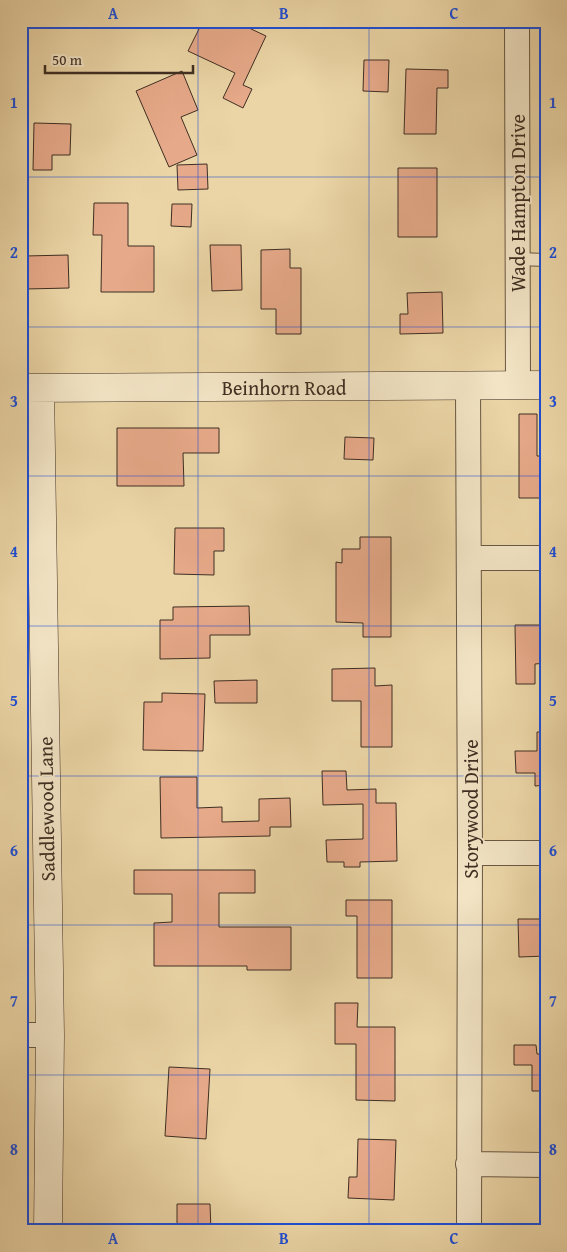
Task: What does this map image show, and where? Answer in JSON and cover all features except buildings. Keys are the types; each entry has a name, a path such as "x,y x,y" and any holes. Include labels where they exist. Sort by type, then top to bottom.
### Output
{"street":[{"name":"Wade Hampton Drive","path":"517,21 518,385"},
{"name":"Beinhorn Road","path":"30,388 468,387 546,385"},
{"name":"Storywood Drive","path":"468,387 469,1231"},
{"name":"Saddlewood Lane","path":"30,388 50,1035 48,1231"},
{"path":"469,558 546,558"},
{"path":"470,853 546,853"},
{"path":"21,1035 50,1035"},
{"path":"468,1164 546,1165"}],"lane":[{"path":"518,259 546,260"}]}
